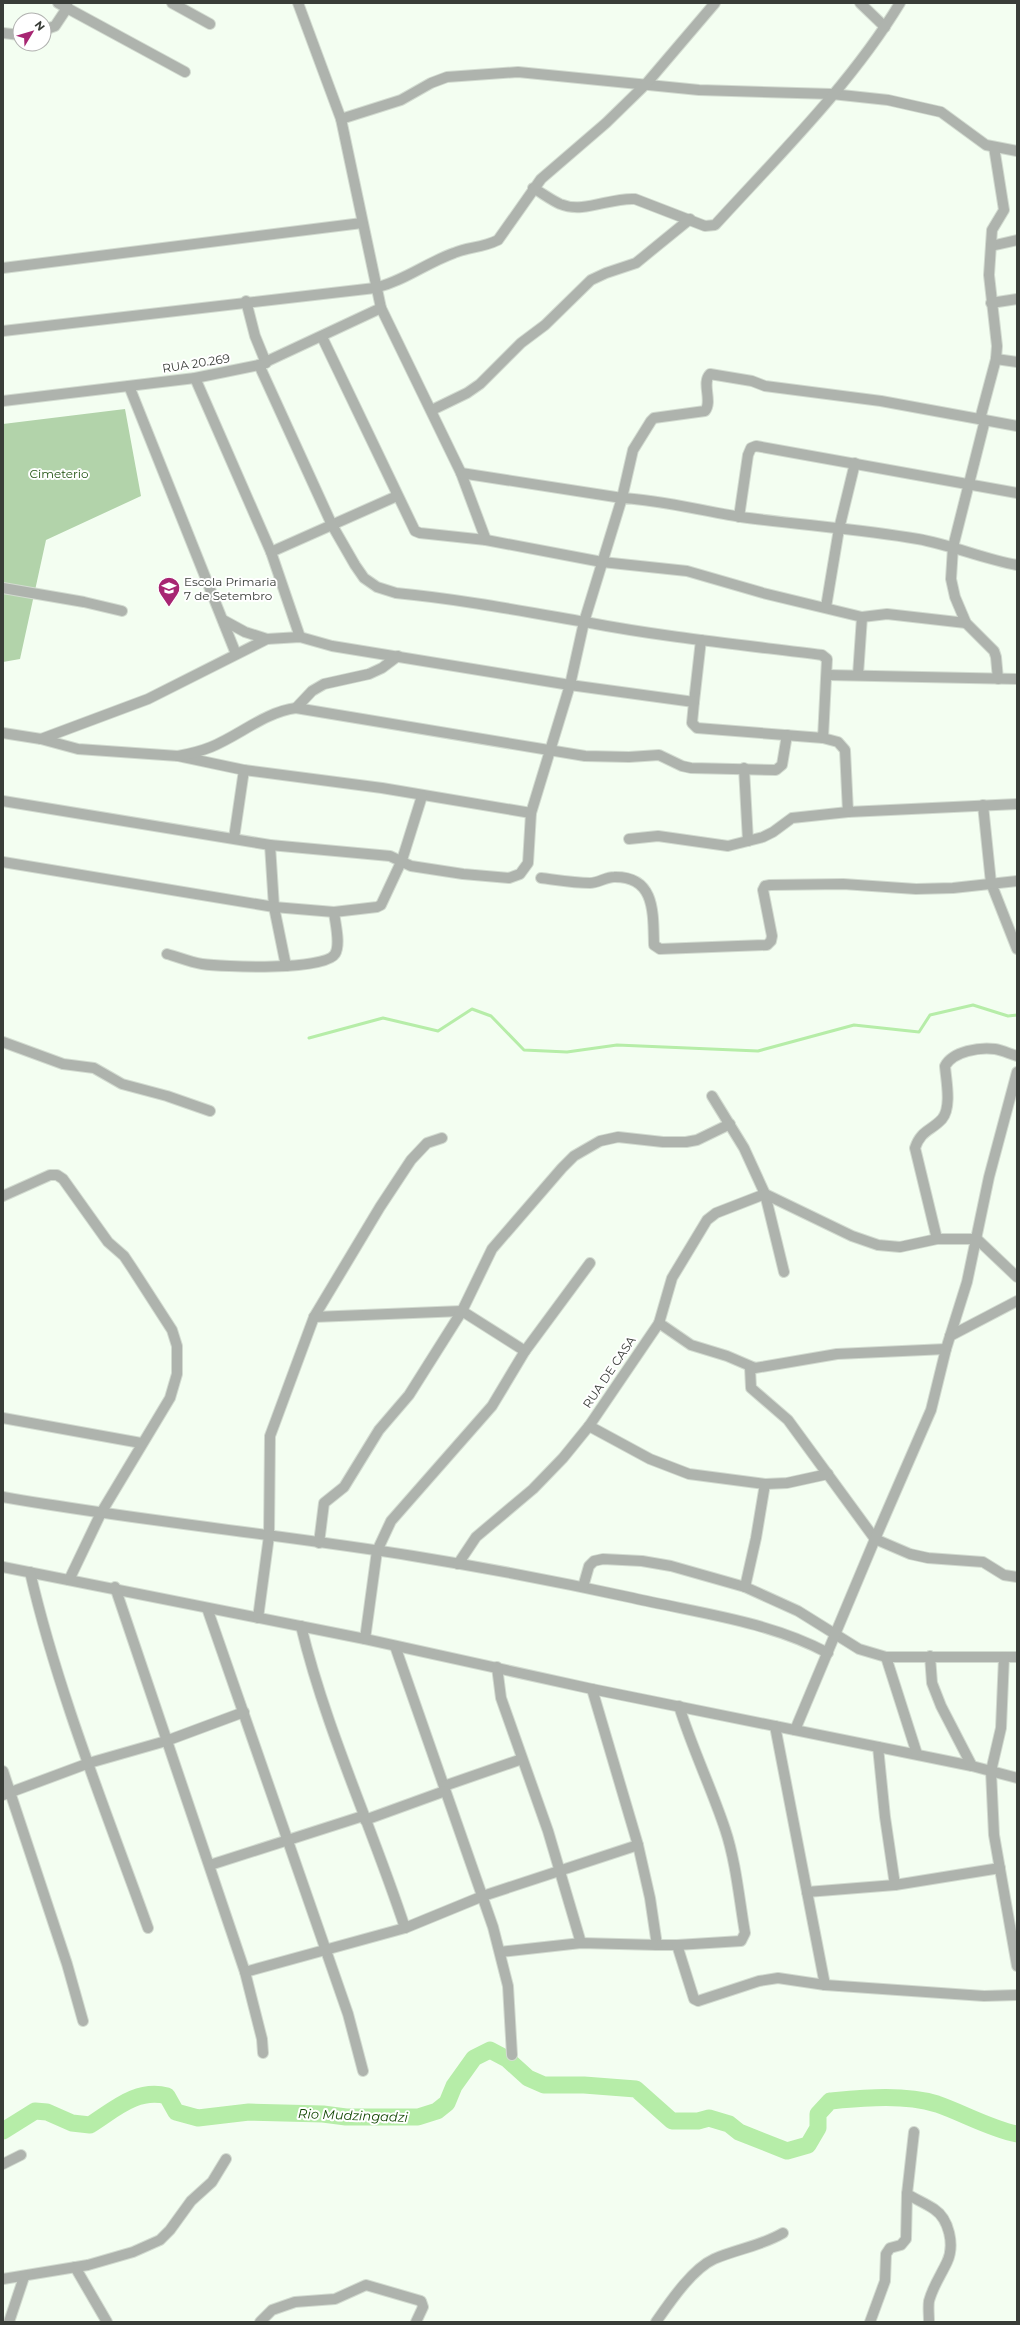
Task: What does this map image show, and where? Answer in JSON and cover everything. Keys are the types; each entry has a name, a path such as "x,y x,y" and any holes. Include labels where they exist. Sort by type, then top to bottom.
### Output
{"street":[{"path":"172,3 210,24"},
{"path":"298,3 341,119 352,166 375,288 381,308 432,410 461,473 486,540"},
{"path":"3,331 246,301 375,288 400,281 427,264 456,252 474,249 498,240 533,188 646,84 715,3"},
{"path":"860,3 886,27"},
{"path":"533,188 561,204 574,207 629,199 690,219 705,226 715,225 832,94 886,27 900,3"},
{"path":"52,27 55,26 64,5 185,72"},
{"path":"341,119 401,100 431,83 447,77 518,72 699,90 832,94 888,100 941,112 980,141 994,147 1017,151"},
{"path":"994,147 1004,210 992,230 991,246 991,303 997,346 996,359 969,484 953,546 951,579 955,597 966,623 994,651 998,679"},
{"path":"432,410 467,393 480,384 521,343 545,325 591,280 606,272 636,263 690,219"},
{"path":"3,268 362,223"},
{"path":"991,246 1017,240"},
{"path":"991,303 1017,299"},
{"path":"246,301 262,364 332,525 364,578 377,587 396,594 544,613 584,622 701,640 822,655 827,659 823,738"},
{"name":"RUA 20.269","path":"3,401 196,378 262,364 381,308"},
{"path":"322,337 410,524 420,534 486,540 602,562 688,571 763,593 862,617 887,614 966,623"},
{"path":"996,359 1017,362"},
{"path":"3,801 234,838 270,846 390,856 402,860 411,866 463,874 510,878 520,874 528,863 531,813 570,686 584,622 622,498 633,450 654,418 705,411 708,406 706,378 710,374 752,381 765,386 881,402 1017,426"},
{"path":"196,378 272,552 300,637"},
{"path":"129,386 236,654"},
{"path":"739,517 748,455 751,448 756,446 1017,493"},
{"path":"826,608 839,529 855,463"},
{"path":"461,473 622,498 668,503 739,517 917,539 953,546 986,559 1017,565"},
{"path":"272,552 397,496"},
{"path":"3,588 84,602 122,611"},
{"path":"858,675 862,617"},
{"path":"223,620 245,632 267,639 300,637 332,646 570,686 694,702"},
{"path":"41,739 148,699 267,639"},
{"path":"701,640 692,723 697,728 823,738 838,742 845,750 848,812"},
{"path":"296,708 312,691 324,684 369,674 382,668 398,656"},
{"path":"827,675 1017,679"},
{"path":"178,756 211,747 268,717 286,709 296,708 383,724 550,749 585,756 629,757 659,755 682,766 691,768 744,768 776,770 782,765 787,735"},
{"path":"3,734 41,739 78,749 178,756 244,770 531,813"},
{"path":"744,768 748,841"},
{"path":"234,838 244,770"},
{"path":"3,862 274,907 334,912 381,905 402,860 422,796"},
{"path":"629,839 658,836 721,847 748,841 773,832 792,818 848,812 1017,804"},
{"path":"983,805 991,883 1017,949"},
{"path":"270,846 274,907 286,966"},
{"path":"541,878 592,883 612,876 630,878 641,885 650,897 654,945 660,949 766,945 771,940 772,936 763,890 765,886 770,885 843,884 916,889 953,888 1017,881"},
{"path":"167,954 200,964 223,966 286,966 312,964 328,960 334,956 337,948 334,912"},
{"path":"3,1042 63,1064 94,1068 127,1086 167,1096 210,1111"},
{"path":"937,1239 915,1148 921,1134 942,1118 946,1110 945,1066 948,1060 974,1050 995,1049 1017,1056"},
{"path":"796,1730 874,1539 931,1410 946,1349 967,1282 989,1177 1017,1072"},
{"path":"712,1096 744,1148 765,1194 784,1272"},
{"path":"318,1543 324,1503 344,1487 379,1430 409,1395 462,1311 492,1249 574,1156 600,1141 618,1137 655,1142 686,1142 697,1140 730,1124"},
{"path":"258,1618 269,1536 270,1436 314,1317 371,1220 411,1160 427,1143 442,1138"},
{"path":"3,1196 50,1175 57,1175 63,1179 108,1242 128,1262 172,1330 177,1346 177,1374 174,1389 101,1514 69,1580"},
{"path":"765,1194 852,1236 878,1246 900,1247 937,1239 977,1239 1017,1277"},
{"name":"RUA DE CASA","path":"458,1564 476,1537 533,1488 563,1458 589,1426 659,1323 672,1278 707,1220 722,1210 765,1194"},
{"path":"365,1639 377,1551 391,1521 492,1406 525,1351 590,1263"},
{"path":"950,1336 1017,1301"},
{"path":"314,1317 462,1311 525,1351"},
{"path":"659,1323 686,1342 727,1356 750,1367 837,1354 946,1349"},
{"path":"750,1367 751,1388 788,1420 874,1539 910,1554 928,1558 983,1562 1004,1575 1017,1577"},
{"path":"3,1418 141,1444"},
{"path":"589,1426 674,1470 689,1474 765,1484 786,1483 828,1474"},
{"path":"745,1586 756,1538 765,1484"},
{"path":"3,1497 101,1514 377,1551 583,1587 756,1625 828,1652"},
{"path":"583,1587 589,1566 594,1561 603,1559 642,1561 671,1566 745,1586 798,1611 859,1649 886,1657 1017,1657"},
{"path":"3,1566 69,1580 114,1587 207,1608 365,1639 592,1689 917,1754 1017,1778"},
{"path":"30,1572 41,1618 89,1763 148,1928"},
{"path":"114,1587 210,1865 245,1972 262,2039 263,2053"},
{"path":"207,1608 348,2014 363,2071"},
{"path":"301,1626 318,1688 405,1928"},
{"path":"395,1646 483,1896 500,1952 508,1986 512,2055"},
{"path":"930,1656 932,1683 941,1706 972,1766"},
{"path":"886,1657 917,1754"},
{"path":"1004,1657 1001,1728 991,1771 994,1835 1017,1966"},
{"path":"497,1667 501,1698 560,1871 581,1943"},
{"path":"592,1689 638,1845 650,1898 657,1945"},
{"path":"500,1952 581,1943 677,1945 741,1941 745,1933 729,1842 690,1742 679,1706"},
{"path":"7,1793 89,1763 166,1741 244,1712"},
{"path":"775,1726 825,1984"},
{"path":"878,1746 885,1817 895,1884"},
{"path":"210,1865 364,1818 522,1759"},
{"path":"3,1772 7,1793 67,1964 82,2022"},
{"path":"245,1972 405,1928 483,1896 638,1845"},
{"path":"807,1892 895,1884 1000,1868"},
{"path":"677,1945 691,1995 698,2001 759,1980 778,1978 825,1984 984,1996 1017,1995"},
{"path":"870,2322 885,2281 886,2254 890,2248 901,2245 906,2239 907,2194 914,2132"},
{"path":"3,2164 21,2155"},
{"path":"3,2279 24,2277 75,2267 133,2252 160,2240 170,2230 191,2201 212,2182 226,2159"},
{"path":"907,2194 934,2209 948,2226 950,2243 948,2260 936,2280 929,2302 929,2322"},
{"path":"656,2322 689,2279 713,2260 757,2246 783,2233"},
{"path":"75,2267 107,2322"},
{"path":"10,2322 24,2277"},
{"path":"260,2322 272,2310 295,2302 335,2299 366,2285 421,2301 423,2307 416,2322"}],"green space":[{"name":"Cimeterio","path":"125,409 141,496 46,540 20,659 3,662 3,424"}],"waterway":[{"path":"309,1038 383,1018 438,1031 472,1009 491,1016 524,1050 567,1052 617,1045 758,1051 854,1025 919,1032 930,1015 973,1005 1008,1016 1017,1015"},
{"name":"Rio Mudzingadzi","path":"3,2131 35,2111 47,2112 72,2123 90,2125 126,2102 146,2095 156,2094 167,2096 176,2112 198,2118 249,2112 323,2114 346,2117 418,2117 437,2111 447,2103 454,2086 474,2058 490,2050 507,2059 528,2078 544,2085 584,2085 636,2089 672,2121 698,2121 709,2118 729,2124 739,2132 787,2151 808,2145 818,2128 818,2114 830,2101 856,2099 898,2098 924,2101 937,2104 987,2125 1017,2134"}],"place":[{"name":"Escola Primaria 7 de Setembro","path":"169,608"}]}
